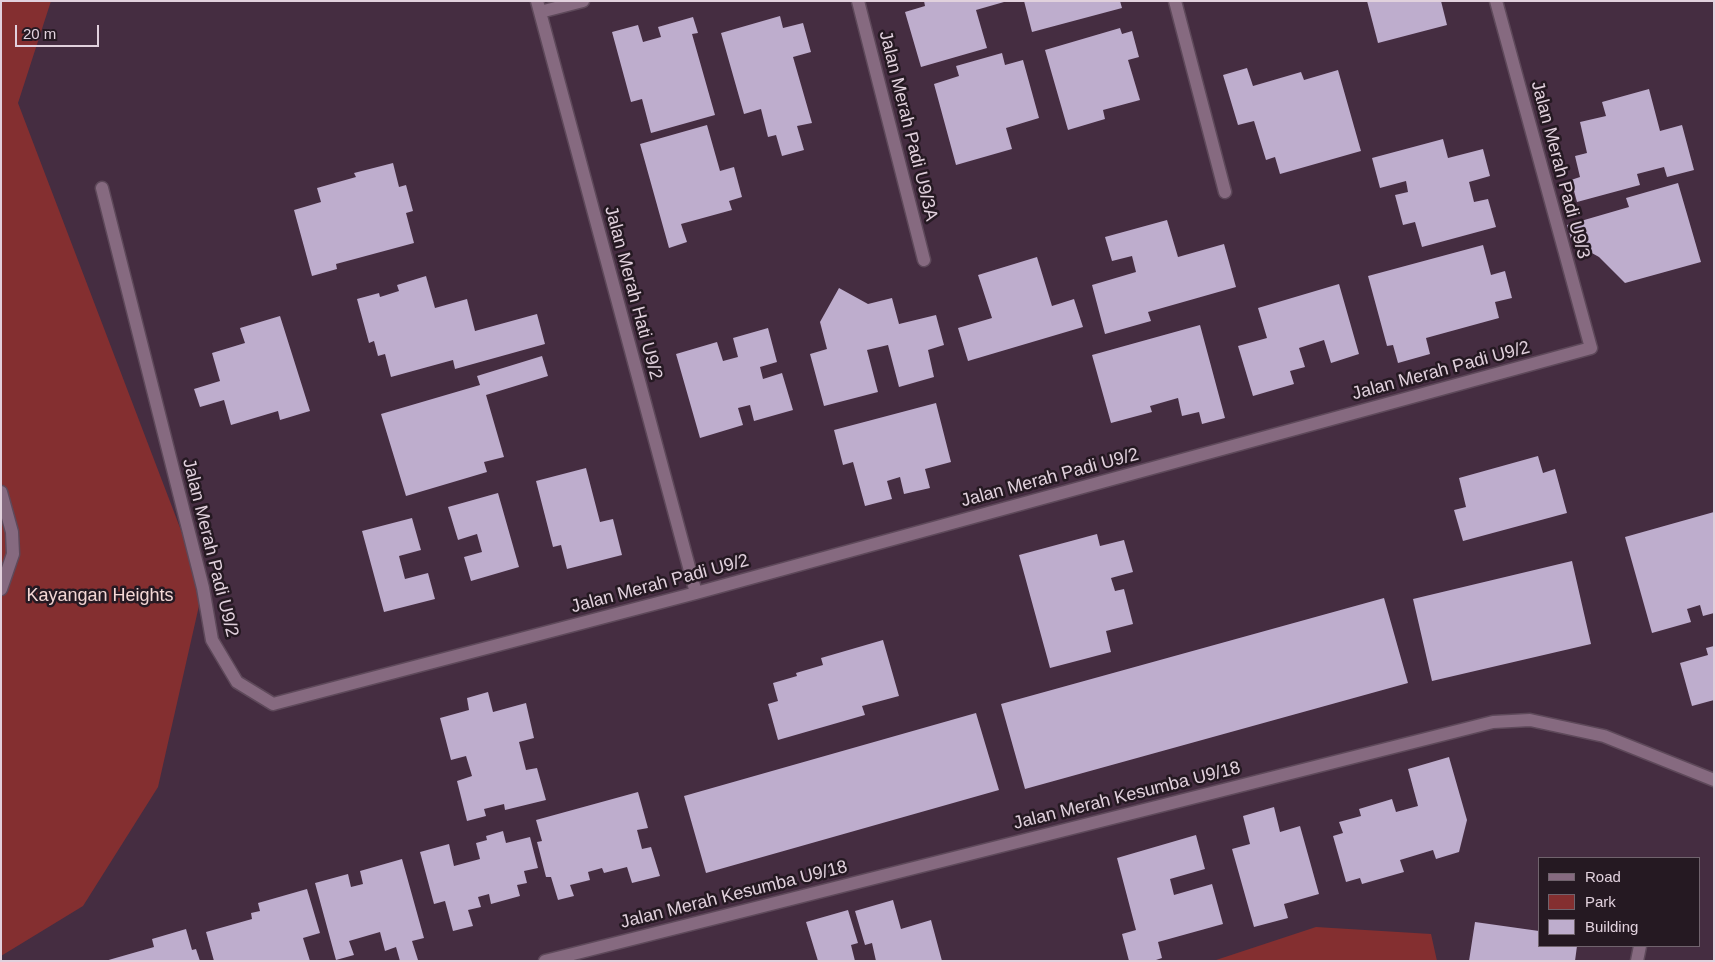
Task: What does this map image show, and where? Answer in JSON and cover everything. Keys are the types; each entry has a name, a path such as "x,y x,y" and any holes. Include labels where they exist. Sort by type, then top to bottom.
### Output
{"street":[{"path":"539,7 583,1"},
{"name":"Jalan Merah Padi U9/3A","path":"858,1 924,260"},
{"path":"1175,1 1226,192"},
{"name":"Jalan Merah Padi U9/3","path":"1496,1 1591,348"},
{"name":"Jalan Merah Hati U9/2","path":"539,7 696,593"},
{"name":"Jalan Merah Padi U9/2","path":"102,188 203,588 212,640 237,682 273,704 696,593 1591,348"},
{"path":"1,492 12,532 13,554 1,588"},
{"name":"Jalan Merah Kesumba U9/18","path":"545,961 1493,722 1530,720 1604,736 1714,780"},
{"path":"1637,961 1640,947"}],"green space":[{"name":"Kayangan Heights","path":"1,1 51,1 18,103 203,588 158,787 83,906 1,956"},
{"path":"1316,927 1431,934 1437,961 1213,961"}],"building":[{"path":"924,1 1004,2 976,10 987,48 921,67 905,12 925,6"},
{"path":"1024,1 1120,1 1122,8 1032,32"},
{"path":"1367,1 1441,1 1447,25 1378,43"},
{"path":"780,16 783,28 803,23 811,52 793,57 812,123 797,126 804,150 782,156 776,135 768,137 761,109 744,114 721,33"},
{"path":"693,17 698,33 692,34 715,115 651,133 642,99 631,102 612,32 638,25 643,42 661,37 658,27"},
{"path":"1120,28 1122,34 1132,31 1139,57 1128,60 1140,100 1103,110 1105,119 1068,130 1045,50"},
{"path":"1002,53 1005,65 1023,60 1039,118 1006,128 1012,149 956,165 934,84 959,76 956,66"},
{"path":"1247,68 1253,86 1301,72 1304,80 1338,70 1361,151 1280,174 1275,157 1266,160 1254,121 1238,125 1223,75"},
{"path":"1649,89 1660,131 1682,125 1694,170 1667,177 1664,167 1637,174 1640,185 1577,202 1571,180 1580,177 1575,156 1587,153 1580,122 1606,116 1602,102"},
{"path":"707,125 720,171 734,167 742,197 729,201 732,210 681,224 687,242 669,248 640,144"},
{"path":"1443,139 1448,158 1483,149 1490,176 1469,182 1474,202 1488,199 1496,227 1422,247 1415,222 1403,225 1395,195 1408,192 1406,181 1380,188 1372,158"},
{"path":"393,163 399,187 406,185 413,211 406,213 414,243 336,264 337,269 312,276 294,210 321,202 317,188 356,177 354,173"},
{"path":"1678,183 1701,262 1625,283 1599,257 1572,242 1567,225 1629,207 1626,198"},
{"path":"1167,220 1178,257 1224,244 1236,287 1148,312 1151,321 1105,334 1092,285 1136,272 1132,256 1112,261 1105,237"},
{"path":"1483,245 1491,275 1505,271 1512,298 1495,302 1499,318 1426,338 1430,354 1398,363 1393,345 1387,346 1368,276"},
{"path":"1037,257 1052,306 1074,299 1083,327 968,361 958,328 992,318 978,275"},
{"path":"426,276 435,308 467,299 475,331 537,314 545,344 455,369 453,360 391,377 385,354 378,356 374,341 369,343 357,299 379,293 380,297 399,291 397,285"},
{"path":"1339,284 1359,354 1331,363 1324,340 1299,348 1305,367 1290,371 1294,384 1253,396 1238,346 1267,338 1258,308"},
{"path":"839,288 868,304 892,298 899,324 936,315 944,345 928,350 934,377 899,387 888,345 867,350 878,392 824,406 810,354 827,349 820,322"},
{"path":"280,316 310,411 280,420 278,411 231,425 224,400 200,407 194,389 220,381 212,353 245,343 240,328"},
{"path":"1200,325 1225,418 1202,424 1199,412 1182,416 1178,398 1150,406 1152,412 1111,423 1092,355"},
{"path":"768,328 777,362 760,367 763,379 782,373 793,410 754,421 750,405 738,408 743,425 700,438 676,354 717,342 723,361 738,357 733,338"},
{"path":"542,356 548,376 486,395 504,457 484,462 487,472 406,496 381,414 480,385 477,376"},
{"path":"936,403 951,462 925,469 930,488 904,494 900,477 887,481 892,499 865,506 853,462 843,465 834,430"},
{"path":"1538,456 1543,473 1555,469 1567,513 1463,541 1454,510 1466,507 1459,478"},
{"path":"586,468 600,522 613,519 622,555 567,569 561,545 553,547 536,481"},
{"path":"498,493 519,567 471,581 464,557 482,552 477,534 458,540 448,507"},
{"path":"1714,512 1714,613 1703,616 1700,605 1687,609 1691,622 1652,633 1625,537"},
{"path":"412,518 421,550 399,556 405,579 428,573 435,599 384,612 362,531"},
{"path":"1097,534 1100,546 1124,540 1133,572 1111,578 1115,591 1124,589 1133,624 1106,631 1111,652 1050,668 1019,555"},
{"path":"1572,561 1591,644 1432,681 1413,599"},
{"path":"1384,598 1408,683 1025,789 1001,704"},
{"path":"883,640 899,696 862,706 865,715 778,740 768,704 778,701 773,683 797,676 796,673 823,665 821,658"},
{"path":"1714,646 1714,700 1692,706 1680,663 1708,655 1706,648"},
{"path":"488,692 493,712 526,703 534,738 519,742 526,770 537,768 546,800 505,810 504,804 484,809 486,816 467,821 457,781 472,776 466,756 451,760 440,718 469,710 467,698"},
{"path":"976,713 999,790 706,873 684,796"},
{"path":"1449,757 1467,820 1459,852 1436,859 1433,850 1400,860 1404,872 1362,884 1360,878 1346,882 1333,836 1343,833 1339,822 1361,816 1359,809 1392,799 1396,812 1418,806 1408,769"},
{"path":"638,792 648,828 637,830 642,849 651,847 660,876 632,883 627,867 604,873 602,868 588,872 590,880 570,885 574,896 558,900 551,877 546,877 537,842 542,841 536,820"},
{"path":"1274,807 1280,832 1300,826 1319,894 1284,904 1288,918 1254,927 1232,849 1250,844 1243,816"},
{"path":"503,831 506,843 530,837 538,868 524,871 527,883 517,885 520,896 491,904 489,894 478,897 481,907 468,910 473,926 453,931 445,901 434,904 420,852 449,844 454,866 480,859 476,843 487,840 486,836"},
{"path":"1196,835 1205,869 1170,879 1174,895 1212,884 1223,924 1158,942 1162,958 1153,961 1129,961 1122,934 1136,930 1117,858"},
{"path":"402,859 424,938 412,941 418,960 400,961 396,947 385,951 380,932 349,941 354,955 336,960 315,883 348,874 351,887 363,884 360,871"},
{"path":"307,889 320,933 303,938 310,961 214,961 206,932 252,919 251,913 260,911 258,903"},
{"path":"893,900 901,929 931,920 942,961 876,961 872,943 865,945 855,911"},
{"path":"848,910 858,943 851,945 855,961 818,961 806,922"},
{"path":"1475,922 1538,931 1538,947 1577,947 1575,961 1469,961"},
{"path":"186,929 192,950 196,949 200,961 105,961 154,947 152,939"}]}
